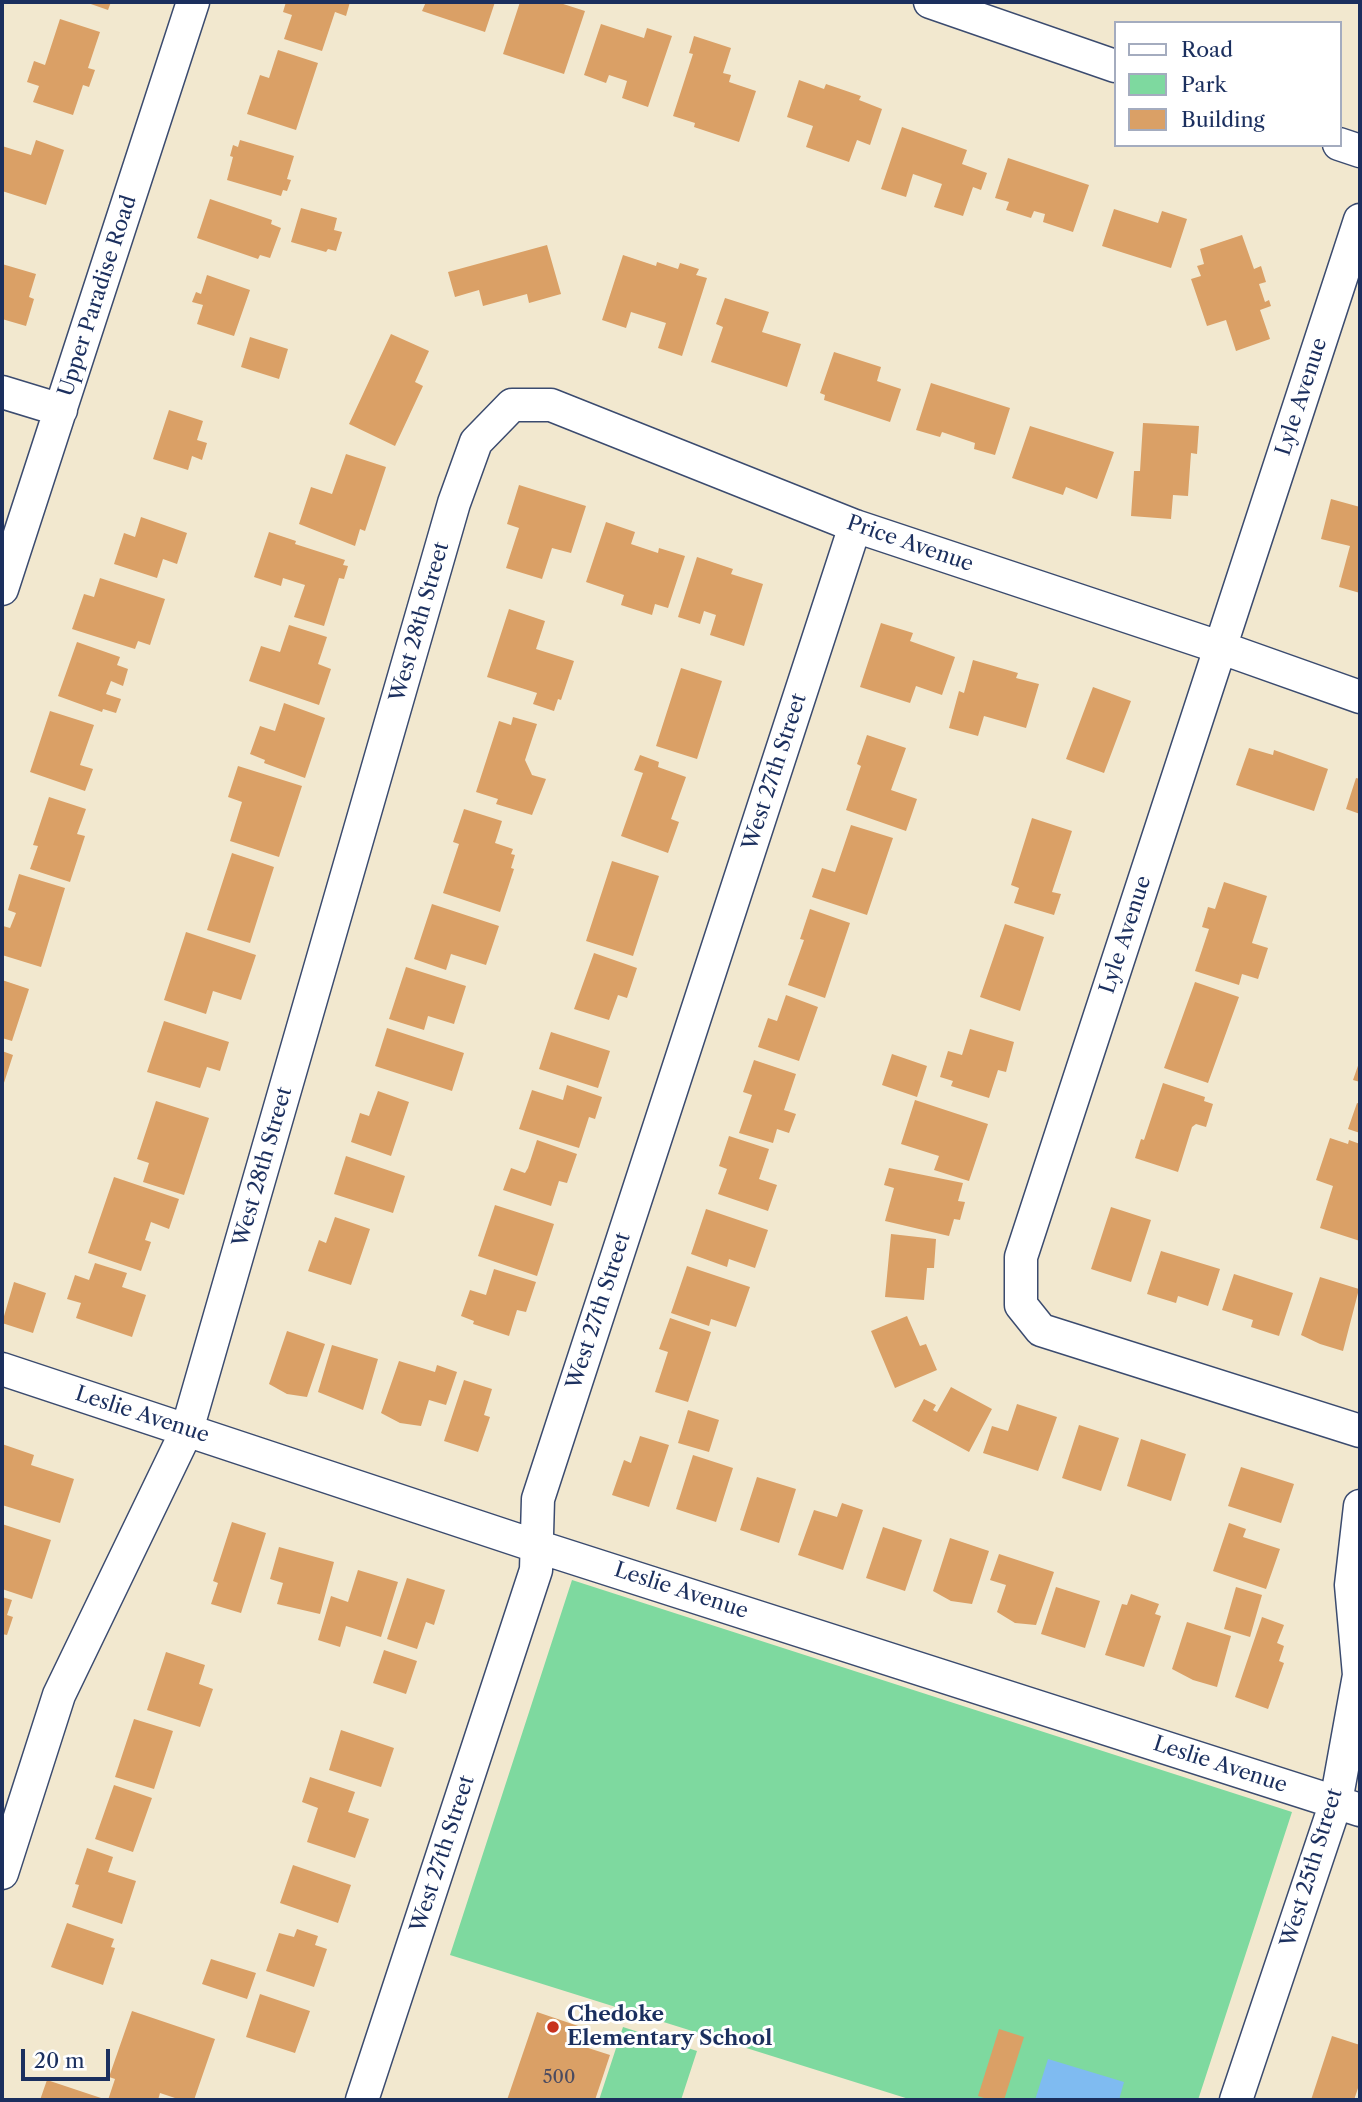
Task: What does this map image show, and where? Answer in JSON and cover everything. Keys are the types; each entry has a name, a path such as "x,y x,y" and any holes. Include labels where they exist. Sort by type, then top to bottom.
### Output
{"street":[{"name":"Upper Paradise Road","path":"2,589 193,2"},
{"path":"930,2 1114,66"},
{"path":"1341,145 1360,151"},
{"name":"Lyle Avenue","path":"1360,220 1021,1257 1021,1305 1041,1330 1360,1431"},
{"path":"2,392 61,410"},
{"name":"Price Avenue","path":"476,442 512,405 551,405 855,526 1219,647 1360,697"},
{"name":"West 28th Street","path":"2,1873 59,1695 187,1430 454,503 476,442"},
{"name":"West 27th Street","path":"362,2100 536,1570 538,1499 855,526"},
{"name":"Leslie Avenue","path":"2,1369 536,1546 1348,1806"},
{"name":"West 25th Street","path":"1236,2100 1348,1806 1359,1675 1351,1585 1360,1506"}],"green space":[{"path":"572,1580 1292,1812 1198,2100 912,2100 450,1955"},
{"path":"623,2027 697,2051 681,2100 599,2100"}],"water":[{"path":"1048,2059 1124,2082 1119,2100 1035,2100"}],"building":[{"path":"85,2 111,2 108,10"},
{"path":"286,2 350,2 346,16 335,12 322,51 284,39 292,15 283,12"},
{"path":"426,2 495,2 485,32 422,11"},
{"path":"520,2 557,2 585,11 564,74 503,54"},
{"path":"60,19 100,32 88,68 95,70 89,87 83,85 73,115 33,102 39,86 27,82 34,61 45,65"},
{"path":"601,24 644,38 647,28 672,36 648,107 622,98 627,81 609,75 606,83 584,75"},
{"path":"694,36 731,48 723,73 731,75 729,82 756,91 739,142 694,127 695,123 673,116 693,54 689,53"},
{"path":"278,50 318,63 296,130 247,114 260,75 269,78"},
{"path":"799,80 824,89 826,84 861,96 859,100 882,109 870,145 857,140 849,162 806,147 813,126 787,117"},
{"path":"902,127 967,150 962,164 987,173 981,190 973,187 963,216 934,207 942,184 913,174 906,197 881,189"},
{"path":"36,140 64,150 46,205 2,191 2,146 31,155"},
{"path":"240,140 294,156 287,179 291,180 287,191 283,190 281,196 227,180 233,145 238,147"},
{"path":"1008,158 1089,185 1073,232 1043,222 1045,214 1034,211 1031,218 1006,210 1009,202 995,198"},
{"path":"210,199 272,220 271,224 281,228 270,258 260,255 258,259 197,238"},
{"path":"301,208 337,218 334,230 342,232 336,251 328,249 326,252 291,242"},
{"path":"1114,209 1158,223 1162,211 1187,219 1171,268 1102,246"},
{"path":"1242,235 1254,269 1261,266 1266,282 1259,284 1265,302 1269,300 1271,306 1260,310 1270,339 1236,351 1226,320 1207,326 1191,279 1201,276 1197,266 1204,264 1200,249"},
{"path":"547,245 561,294 529,303 527,294 483,306 479,290 455,297 448,272"},
{"path":"623,255 656,266 657,262 678,269 680,263 699,269 696,275 707,278 682,356 658,348 666,323 631,312 626,328 602,320"},
{"path":"2,264 36,274 29,297 34,299 26,326 2,319"},
{"path":"207,275 250,290 234,336 197,324 203,305 192,302 196,292 201,294"},
{"path":"725,298 769,312 762,332 801,344 787,387 711,362 723,327 716,324"},
{"path":"391,334 429,351 415,382 423,386 395,446 349,424"},
{"path":"250,337 288,349 279,379 241,367"},
{"path":"834,352 881,367 877,381 901,389 890,422 824,400 825,395 820,393"},
{"path":"931,383 1010,408 995,455 974,449 975,443 942,432 940,437 916,430"},
{"path":"169,410 203,421 197,440 207,443 202,460 192,456 188,470 153,459"},
{"path":"1143,423 1199,426 1197,454 1191,453 1188,496 1173,495 1171,519 1131,516 1134,471 1140,471"},
{"path":"1030,426 1114,452 1097,499 1066,487 1063,495 1012,478"},
{"path":"346,454 386,467 365,531 360,529 355,546 299,524 311,487 332,494"},
{"path":"519,485 586,506 571,553 552,548 542,579 506,568 519,528 507,524"},
{"path":"1331,499 1360,507 1360,593 1339,587 1350,546 1321,539"},
{"path":"141,517 187,533 177,564 163,559 157,578 114,564 124,533 135,537"},
{"path":"606,522 635,532 631,544 658,553 659,548 685,556 668,608 655,604 652,615 621,605 624,595 586,582"},
{"path":"269,532 296,541 295,544 345,560 343,565 348,566 344,579 339,578 324,626 294,617 305,585 283,578 281,586 254,577"},
{"path":"697,557 733,569 731,574 763,584 744,646 710,635 716,615 704,611 700,624 678,617"},
{"path":"100,578 165,599 150,645 138,641 135,649 72,629 84,594 94,597"},
{"path":"509,609 545,621 536,649 574,661 561,700 558,699 554,711 533,704 537,693 487,677"},
{"path":"881,623 913,633 910,641 955,657 942,695 916,686 910,703 860,687"},
{"path":"289,625 327,637 318,664 331,669 319,705 249,681 261,646 280,652"},
{"path":"77,642 120,657 117,665 128,669 123,686 111,681 106,694 121,699 116,713 103,709 102,712 58,696"},
{"path":"973,660 1018,673 1016,678 1039,684 1026,728 984,716 978,736 949,728 959,691 964,693"},
{"path":"681,668 722,681 697,759 656,746"},
{"path":"1093,687 1131,701 1104,773 1066,759"},
{"path":"284,703 325,718 305,778 264,763 265,760 250,754 260,726 275,731"},
{"path":"50,711 94,725 80,765 93,769 85,791 30,772"},
{"path":"513,717 537,724 525,760 532,775 546,779 532,815 496,804 498,799 476,792 499,721 511,725"},
{"path":"867,735 906,748 891,790 917,799 906,831 846,810 861,766 857,764"},
{"path":"1249,748 1273,755 1274,750 1328,769 1314,811 1236,785"},
{"path":"640,755 659,762 658,767 686,777 671,819 679,822 668,853 621,836 643,773 634,770"},
{"path":"238,766 302,786 279,857 230,841 242,802 228,797"},
{"path":"1356,778 1360,779 1360,814 1346,809"},
{"path":"49,797 86,809 77,834 85,836 70,882 30,869 38,846 33,845"},
{"path":"464,809 502,821 495,843 513,849 511,854 515,855 511,868 514,869 500,912 443,893 459,844 453,842"},
{"path":"1032,818 1072,831 1052,892 1061,894 1054,915 1014,903 1019,888 1011,885"},
{"path":"851,825 893,838 867,915 812,897 822,868 835,872"},
{"path":"232,853 274,867 250,943 207,930"},
{"path":"612,861 659,876 633,956 586,941"},
{"path":"19,874 65,888 41,967 2,955 2,929 3,926 10,928 16,913 8,910"},
{"path":"1224,882 1267,896 1252,943 1268,948 1258,979 1242,974 1239,985 1195,971 1209,929 1202,927 1208,907 1215,909"},
{"path":"432,904 499,926 486,965 451,954 446,970 414,959"},
{"path":"810,909 850,923 825,998 788,985 804,940 800,939"},
{"path":"1005,924 1044,937 1020,1011 980,997"},
{"path":"186,932 256,955 241,1000 213,991 206,1014 164,1000"},
{"path":"594,953 637,968 627,998 618,995 609,1020 574,1009"},
{"path":"406,967 466,986 454,1024 428,1016 424,1030 389,1019"},
{"path":"2,980 29,989 12,1041 2,1038"},
{"path":"1195,982 1239,997 1208,1083 1164,1068"},
{"path":"786,995 818,1007 799,1061 758,1047 768,1018 777,1021"},
{"path":"164,1021 229,1042 220,1071 207,1067 200,1088 147,1072"},
{"path":"387,1028 464,1053 452,1091 375,1066"},
{"path":"970,1029 1014,1042 1006,1072 998,1070 989,1098 951,1086 953,1081 940,1077 948,1051 962,1055"},
{"path":"551,1032 610,1051 598,1088 539,1069"},
{"path":"2,1051 13,1055 2,1089"},
{"path":"892,1054 927,1066 917,1097 882,1085"},
{"path":"754,1060 796,1074 784,1110 796,1114 789,1133 777,1129 773,1143 739,1133 752,1095 743,1092"},
{"path":"1360,1060 1360,1082 1353,1080"},
{"path":"1163,1083 1205,1097 1204,1101 1213,1104 1206,1127 1196,1124 1192,1127 1178,1172 1135,1158 1141,1139 1144,1140"},
{"path":"567,1085 602,1097 595,1119 589,1117 579,1148 519,1129 532,1090 563,1100"},
{"path":"378,1091 409,1102 391,1156 351,1142 360,1113 369,1116"},
{"path":"915,1100 988,1124 969,1181 934,1170 939,1156 901,1144"},
{"path":"156,1101 209,1118 184,1195 143,1182 149,1163 137,1159"},
{"path":"1357,1103 1360,1104 1360,1133 1348,1129"},
{"path":"729,1136 769,1149 759,1179 777,1185 768,1211 718,1194 727,1169 719,1166"},
{"path":"1330,1138 1348,1144 1349,1140 1360,1144 1360,1241 1320,1228 1333,1186 1316,1180"},
{"path":"537,1140 577,1154 567,1183 559,1181 551,1206 503,1190 511,1168 525,1173"},
{"path":"346,1156 405,1176 393,1213 334,1194"},
{"path":"889,1168 963,1183 958,1201 965,1202 960,1220 954,1219 949,1236 885,1221 894,1188 884,1185"},
{"path":"114,1177 179,1199 169,1229 151,1222 145,1240 151,1242 141,1271 88,1253"},
{"path":"495,1205 554,1224 537,1276 478,1256"},
{"path":"1111,1207 1151,1220 1131,1282 1091,1269"},
{"path":"706,1209 768,1230 755,1268 729,1259 727,1267 691,1254"},
{"path":"335,1217 370,1229 351,1285 308,1271 319,1240 326,1243"},
{"path":"891,1234 936,1239 934,1268 927,1268 924,1300 885,1297"},
{"path":"1161,1251 1220,1269 1208,1306 1178,1296 1176,1303 1147,1294"},
{"path":"95,1263 127,1273 122,1287 146,1295 132,1337 76,1318 81,1303 67,1299 75,1275 89,1280"},
{"path":"687,1266 750,1287 736,1327 711,1319 709,1326 671,1313"},
{"path":"494,1269 536,1282 526,1312 517,1310 509,1336 473,1324 474,1321 461,1316 470,1290 486,1295"},
{"path":"1234,1274 1293,1293 1279,1336 1251,1327 1253,1320 1222,1310"},
{"path":"1320,1277 1359,1289 1343,1351 1301,1335"},
{"path":"14,1282 46,1293 33,1333 2,1323"},
{"path":"907,1316 920,1346 926,1344 937,1370 895,1388 871,1331"},
{"path":"670,1318 711,1332 688,1402 655,1392 668,1352 659,1349"},
{"path":"287,1331 325,1344 307,1397 287,1394 269,1384"},
{"path":"332,1345 378,1359 363,1410 318,1392"},
{"path":"399,1361 435,1372 437,1365 457,1372 446,1405 429,1400 421,1426 400,1423 381,1413"},
{"path":"464,1380 492,1389 484,1415 490,1417 478,1452 444,1441"},
{"path":"951,1387 992,1409 969,1452 912,1421 924,1399 936,1405 933,1410 937,1412"},
{"path":"1017,1404 1057,1417 1038,1471 983,1453 992,1426 1008,1431"},
{"path":"688,1410 719,1420 709,1452 678,1443"},
{"path":"1079,1425 1119,1438 1101,1491 1062,1478"},
{"path":"640,1436 669,1445 649,1507 612,1495 624,1460 631,1463"},
{"path":"1141,1439 1186,1454 1171,1501 1127,1486"},
{"path":"2,1444 34,1455 31,1465 74,1479 60,1523 2,1505"},
{"path":"693,1455 733,1468 716,1522 676,1509"},
{"path":"1241,1467 1294,1484 1281,1523 1228,1506"},
{"path":"757,1477 796,1489 779,1543 740,1530"},
{"path":"842,1503 863,1510 843,1570 798,1555 814,1510 837,1517"},
{"path":"232,1522 266,1533 241,1613 211,1604 218,1583 213,1581"},
{"path":"1229,1523 1246,1529 1243,1537 1280,1549 1266,1589 1213,1571"},
{"path":"2,1524 51,1540 32,1599 2,1589"},
{"path":"883,1527 922,1540 905,1591 866,1578"},
{"path":"950,1538 989,1551 972,1604 951,1601 933,1591"},
{"path":"279,1547 334,1562 320,1614 277,1604 283,1583 270,1579"},
{"path":"999,1554 1054,1572 1036,1625 1015,1623 997,1612 1006,1585 990,1580"},
{"path":"358,1570 398,1582 381,1637 346,1626 340,1647 318,1640 331,1596 348,1602"},
{"path":"407,1578 445,1590 434,1625 426,1622 417,1649 387,1639"},
{"path":"1056,1587 1100,1601 1085,1648 1041,1634"},
{"path":"1236,1587 1262,1595 1250,1637 1224,1629"},
{"path":"1131,1594 1159,1604 1155,1614 1161,1616 1144,1667 1105,1655 1122,1604 1127,1605"},
{"path":"2,1597 12,1600 7,1615 13,1617 7,1635 2,1634"},
{"path":"1262,1617 1284,1625 1277,1643 1284,1646 1279,1661 1284,1663 1268,1709 1235,1697"},
{"path":"1187,1622 1231,1636 1217,1687 1193,1680 1172,1669"},
{"path":"384,1650 417,1661 406,1694 373,1683"},
{"path":"166,1652 205,1665 199,1684 213,1689 200,1727 147,1710"},
{"path":"134,1719 173,1731 154,1789 115,1777"},
{"path":"341,1730 394,1748 381,1787 329,1770"},
{"path":"310,1777 355,1792 348,1812 369,1819 355,1858 307,1842 318,1808 302,1802"},
{"path":"114,1785 152,1798 133,1852 95,1839"},
{"path":"87,1848 113,1857 108,1872 136,1881 122,1924 72,1907 79,1885 75,1884"},
{"path":"293,1865 351,1885 338,1923 280,1903"},
{"path":"67,1923 114,1939 111,1947 115,1948 103,1985 51,1967"},
{"path":"297,1929 318,1936 315,1945 327,1949 314,1987 266,1971 279,1933 294,1937"},
{"path":"211,1959 256,1973 247,1999 202,1984"},
{"path":"260,1994 310,2011 295,2053 246,2037"},
{"path":"132,2011 215,2039 194,2100 181,2100 160,2093 158,2100 108,2100 115,2079 109,2077"},
{"path":"537,2012 587,2029 582,2046 610,2055 595,2100 507,2100"},
{"path":"999,2029 1024,2037 1004,2100 990,2100 978,2096"},
{"path":"1332,2036 1360,2045 1360,2082 1354,2100 1311,2100"},
{"path":"47,2080 107,2100 40,2100"}],"place":[{"name":"Chedoke Elementary School","path":"553,2027"}]}
